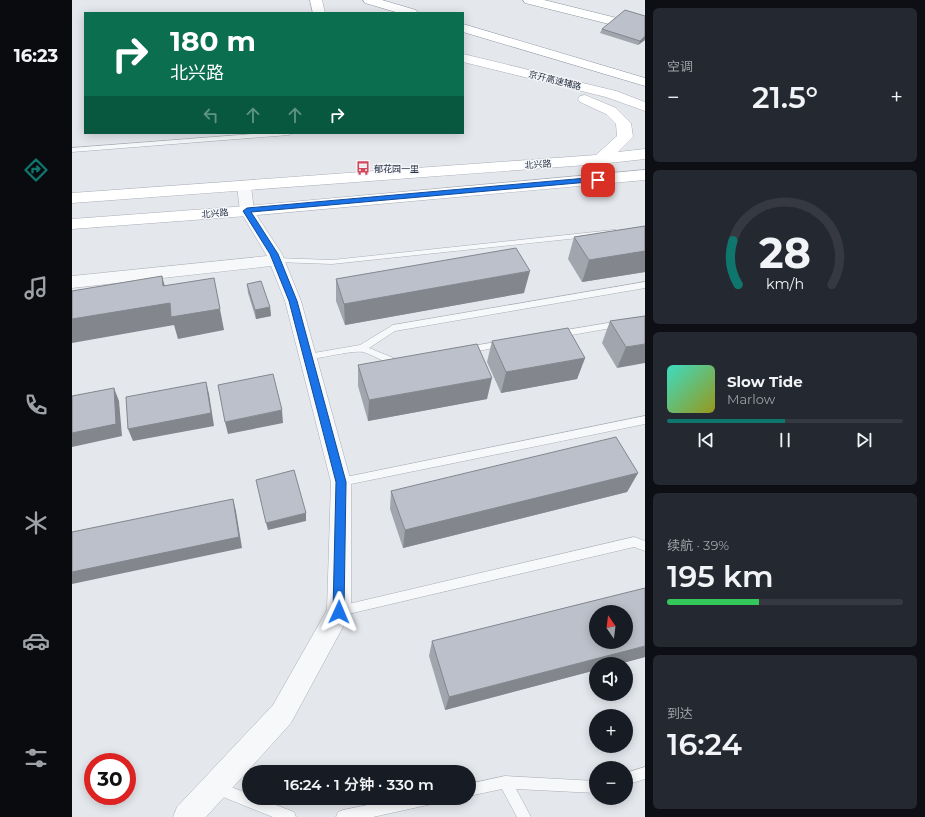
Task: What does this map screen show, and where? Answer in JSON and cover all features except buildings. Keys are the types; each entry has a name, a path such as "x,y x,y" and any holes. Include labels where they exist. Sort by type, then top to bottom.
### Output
{"main road":[{"path":"316,0 319,12"},
{"path":"369,0 409,12"},
{"path":"529,0 549,4"},
{"path":"535,0 633,26 645,32"},
{"path":"464,28 645,82"},
{"name":"京开高速辅路","path":"464,58 611,94 644,106"},
{"path":"547,78 565,90 611,111 623,123 625,137 600,159"},
{"name":"北兴路","path":"72,198 600,159 645,154"},
{"name":"北兴路","path":"72,224 247,211 645,175"}],"street":[{"path":"187,817 282,714 339,612 341,482 293,301 276,260 247,211 244,186"},
{"path":"72,282 276,260"}],"lane":[{"path":"72,150 276,134"},
{"path":"276,260 332,262 623,231"},
{"path":"308,357 362,348 394,328 645,285"},
{"path":"552,335 629,322"},
{"path":"458,351 513,342"},
{"path":"362,348 396,362 412,359"},
{"path":"341,482 645,420"},
{"path":"339,612 634,542 645,546"},
{"path":"633,777 645,773"},
{"path":"505,782 524,817"},
{"path":"476,788 505,782 589,787"},
{"path":"214,787 289,817"},
{"path":"343,817 399,805"}],"place":[{"name":"郁花园一里","path":"363,168"}],"route":[{"path":"339,612 341,482 293,301 274,254 247,211 598,180"}]}
